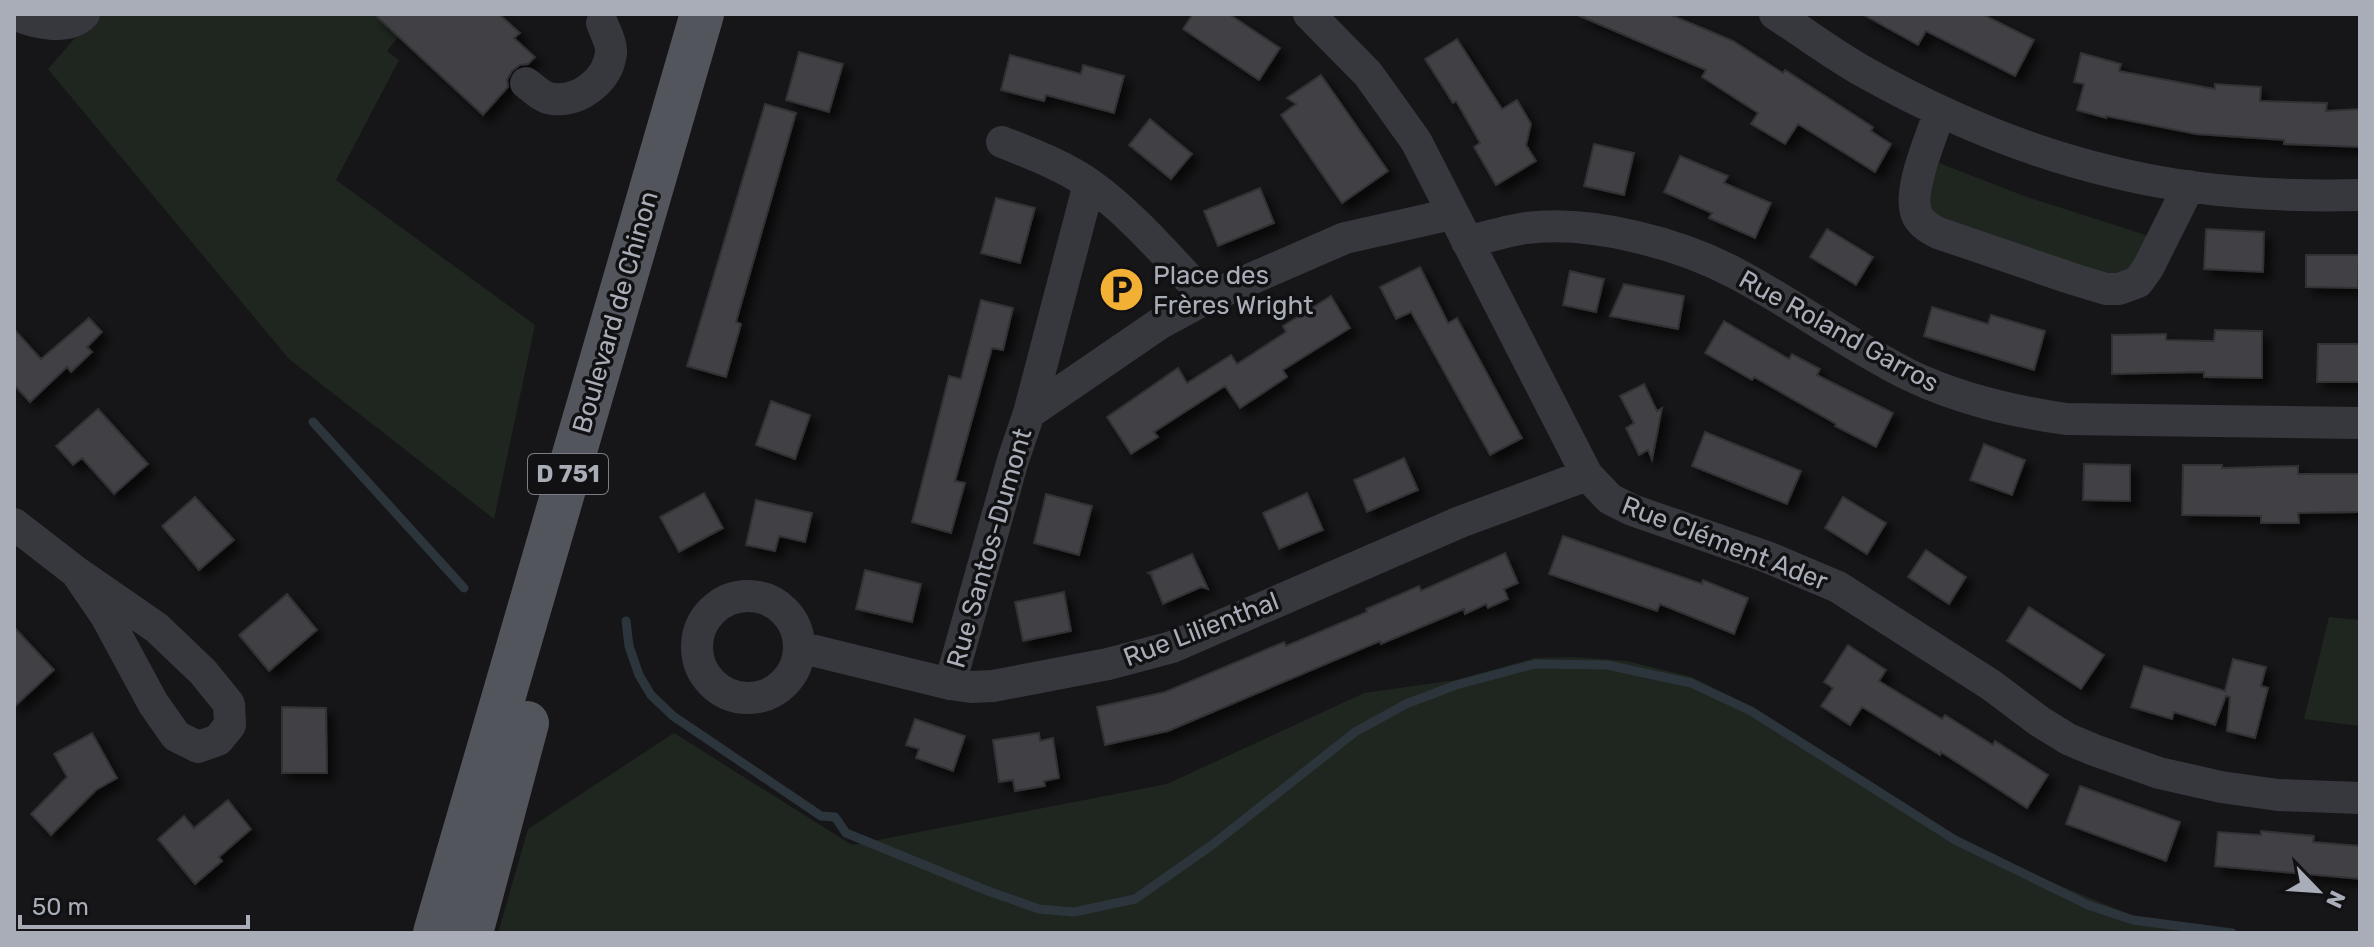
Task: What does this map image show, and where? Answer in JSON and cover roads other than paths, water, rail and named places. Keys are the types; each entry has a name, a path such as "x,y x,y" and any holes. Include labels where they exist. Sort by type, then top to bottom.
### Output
{"main road":[{"name":"Boulevard de Chinon","path":"435,933 702,14"},
{"name":"Boulevard de Chinon","path":"471,933 505,802 729,14"}],"street":[{"path":"15,14 55,25 79,19 84,14"},
{"name":"Rue Clément Ader","path":"1309,14 1368,74 1416,141 1587,475 1610,499 1632,510 1767,557 1838,587 1991,685 2039,721 2081,745 2159,773 2221,787 2278,795 2360,798"},
{"path":"1775,14 1864,72 1940,111 2071,161 2115,173 2189,186 2307,196 2360,195"},
{"path":"526,83 552,99 570,98 596,83 606,69 612,50 603,17"},
{"path":"1940,111 1916,184 1914,202 1917,216 1925,226 2106,289 2119,289 2138,282 2189,186"},
{"path":"1002,142 1042,157 1089,184 1120,209 1207,298"},
{"name":"Rue Santos-Dumont","path":"950,684 1029,413 1089,184"},
{"name":"Rue Santos-Dumont","path":"1029,413 1159,324 1207,298 1345,238 1452,214"},
{"name":"Rue Roland Garros","path":"1467,242 1527,228 1567,227 1652,242 1733,272 1910,375 1944,390 2023,413 2066,419 2360,423"},
{"name":"Rue Lilienthal","path":"799,647 971,687 993,686 1108,664 1172,647 1460,522 1587,475"},
{"path":"14,524 157,628 203,672 229,704 230,725 218,740 198,747 176,736 153,703 106,616 76,572"}],"waterway":[{"path":"313,422 464,588"},
{"path":"626,621 629,646 639,675 651,695 673,716 821,816 835,817 846,833 1039,909 1074,912 1135,899 1212,845 1355,732 1406,704 1456,685 1535,664 1607,665 1691,683 1751,711 1955,840 2088,905 2133,920 2232,933"}],"place":[{"name":"Place des Frères Wright","path":"1122,290"}]}
